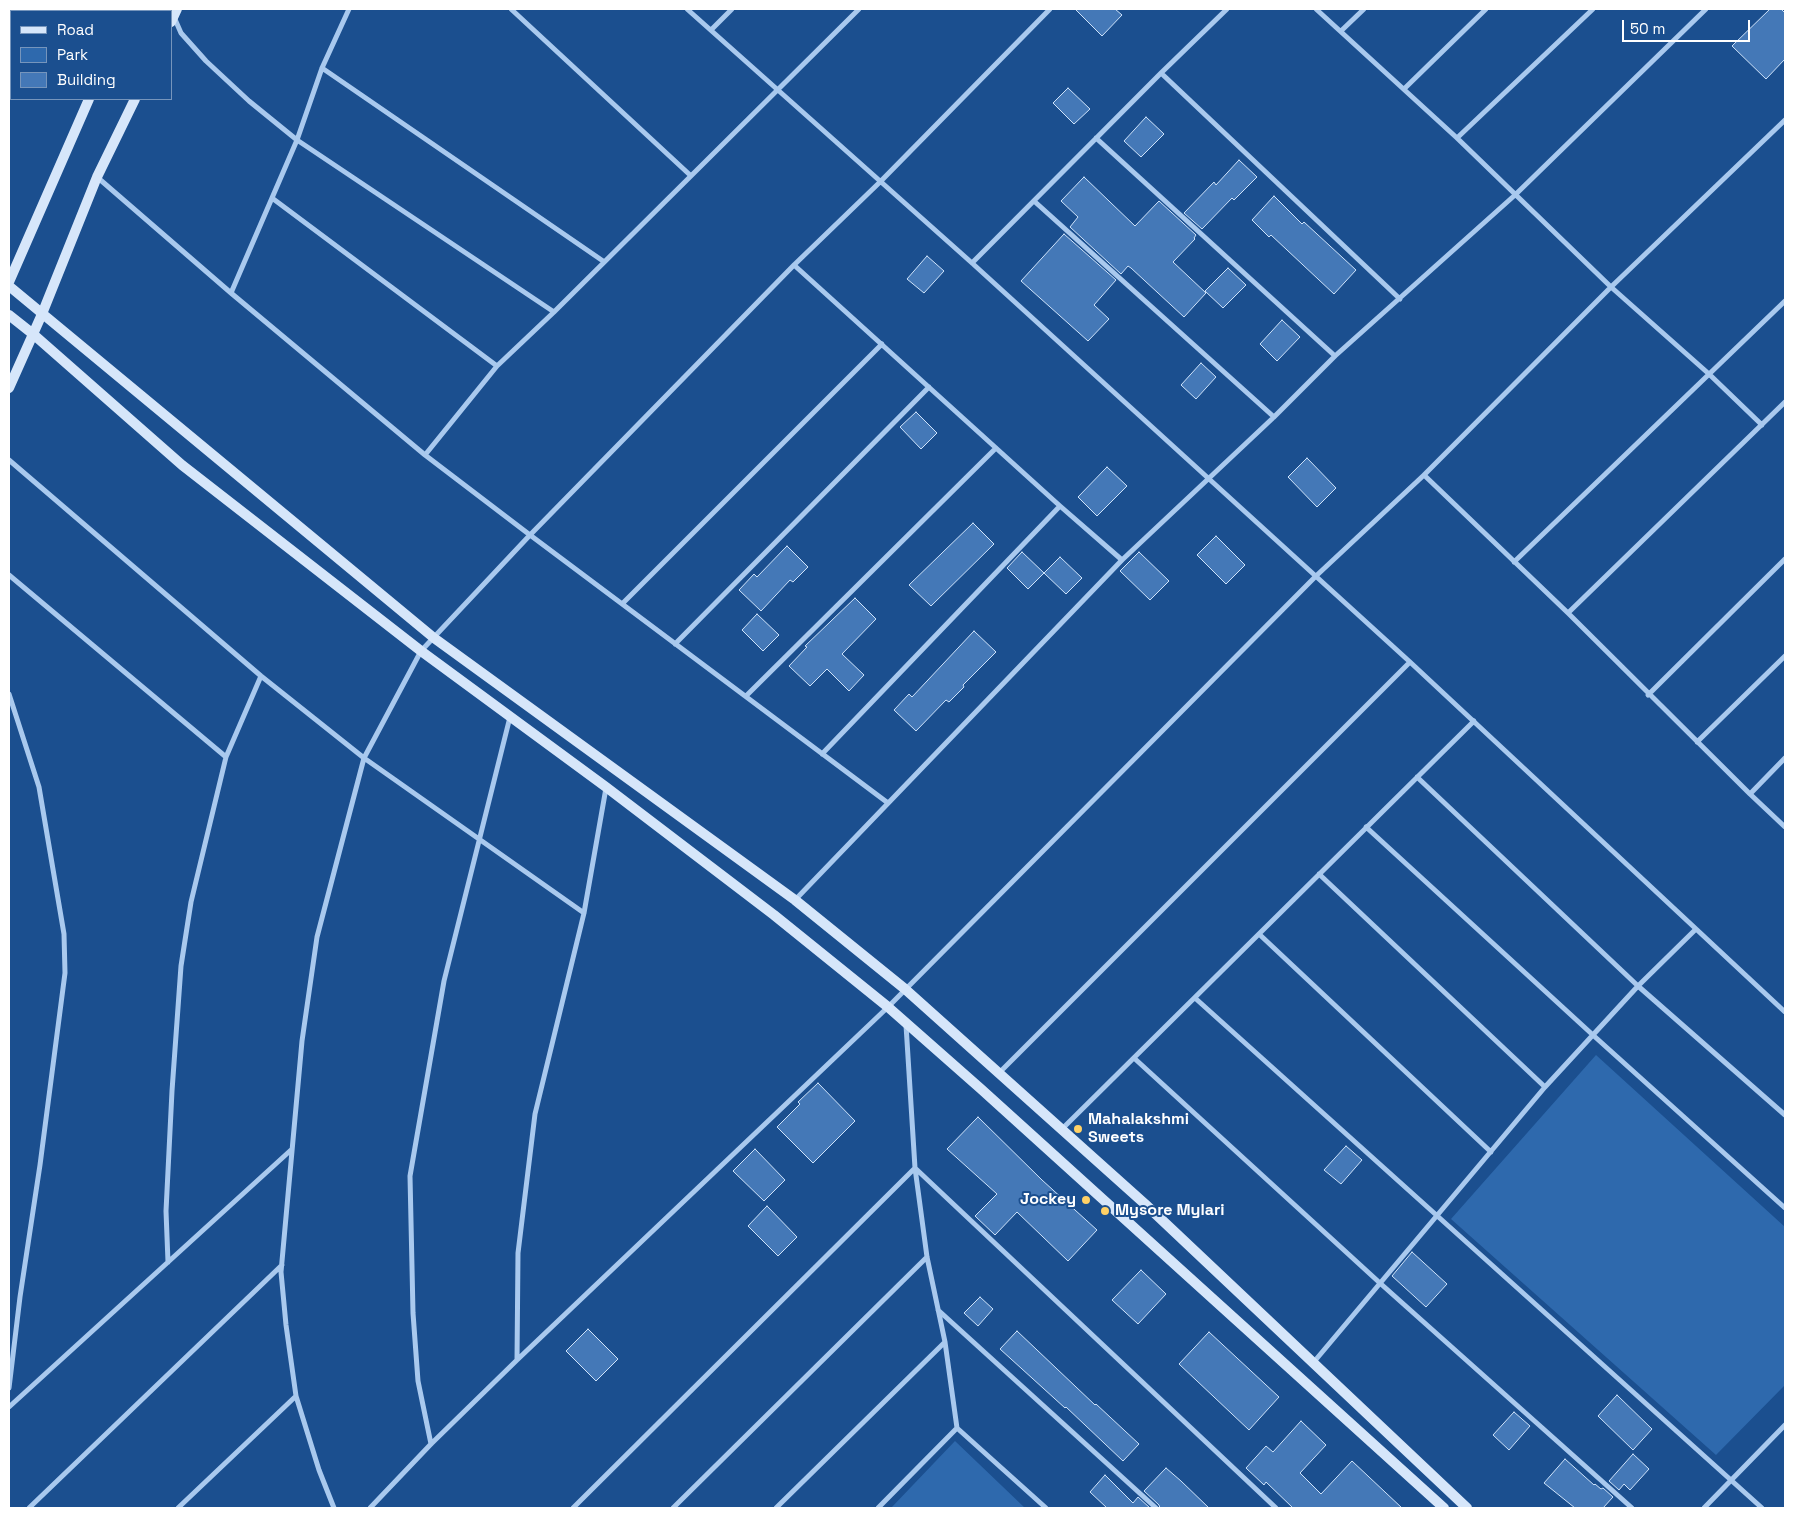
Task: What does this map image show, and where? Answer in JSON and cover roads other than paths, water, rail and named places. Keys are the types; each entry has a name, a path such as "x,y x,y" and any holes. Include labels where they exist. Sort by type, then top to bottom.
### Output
{"street":[{"path":"232,293 297,140 322,68 349,9"},
{"path":"511,9 690,175"},
{"path":"687,9 972,263 1209,478 1474,721 1785,1012"},
{"path":"710,30 732,9"},
{"path":"425,455 497,366 554,312 603,261 859,9"},
{"path":"334,1508 319,1470 296,1396 286,1325 282,1265 302,1041 316,937 364,758 421,651 530,535 794,265 880,182 1050,9"},
{"path":"972,263 1227,9"},
{"path":"1316,9 1457,138 1611,287 1762,424"},
{"path":"1341,31 1364,9"},
{"path":"1404,89 1486,9"},
{"path":"1457,138 1593,9"},
{"path":"795,900 1122,560 1274,417 1335,356 1515,195 1706,9"},
{"path":"172,15 181,33 206,61 249,101 297,140 554,312"},
{"path":"322,68 603,261"},
{"path":"1161,73 1400,299"},
{"path":"89,100 9,284 42,314 434,638 795,900 905,989 1145,1204 1467,1508"},
{"path":"9,388 42,314 97,177 135,100"},
{"path":"370,1508 431,1444 517,1360 888,1007 1316,576 1424,475 1611,287 1785,120"},
{"path":"1096,138 1335,356"},
{"path":"97,177 425,455 888,803"},
{"path":"272,198 497,366"},
{"path":"1034,201 1274,417"},
{"path":"794,265 1122,560"},
{"path":"1514,562 1785,301"},
{"path":"9,314 182,465 421,651 606,787 774,915 888,1007 1444,1508"},
{"path":"622,603 882,344"},
{"path":"675,644 929,387"},
{"path":"1568,613 1785,402"},
{"path":"746,696 996,448"},
{"path":"9,460 261,676 364,758 584,913"},
{"path":"1424,475 1568,613 1785,827"},
{"path":"822,754 1060,506"},
{"path":"1648,694 1785,559"},
{"path":"9,575 226,757"},
{"path":"1697,742 1785,656"},
{"path":"999,1073 1410,662"},
{"path":"168,1262 166,1211 181,966 191,902 226,757 261,676"},
{"path":"9,694 39,787 64,934 65,973 9,1388"},
{"path":"431,1444 418,1381 413,1313 410,1176 444,981 510,716"},
{"path":"1061,1129 1474,721"},
{"path":"1750,794 1785,758"},
{"path":"1417,777 1638,986 1785,1115"},
{"path":"517,1360 518,1253 535,1114 584,913 606,787"},
{"path":"1366,827 1785,1208"},
{"path":"1319,874 1545,1087"},
{"path":"1313,1364 1545,1087 1594,1036 1638,986 1696,929"},
{"path":"1259,934 1491,1152"},
{"path":"1195,998 1762,1508"},
{"path":"906,1023 915,1168 927,1257 945,1342 957,1428 1046,1508"},
{"path":"1134,1058 1381,1284 1632,1508"},
{"path":"9,1407 291,1150"},
{"path":"573,1508 915,1168"},
{"path":"915,1168 1276,1508"},
{"path":"673,1508 927,1257"},
{"path":"29,1508 282,1265"},
{"path":"938,1310 1156,1508"},
{"path":"776,1508 945,1342"},
{"path":"178,1508 296,1396"},
{"path":"1704,1508 1785,1425"},
{"path":"878,1508 957,1428"}],"place":[{"name":"Mahalakshmi Sweets","path":"1078,1129"},
{"name":"Jockey","path":"1086,1200"},
{"name":"Mysore Mylari","path":"1105,1211"}]}
